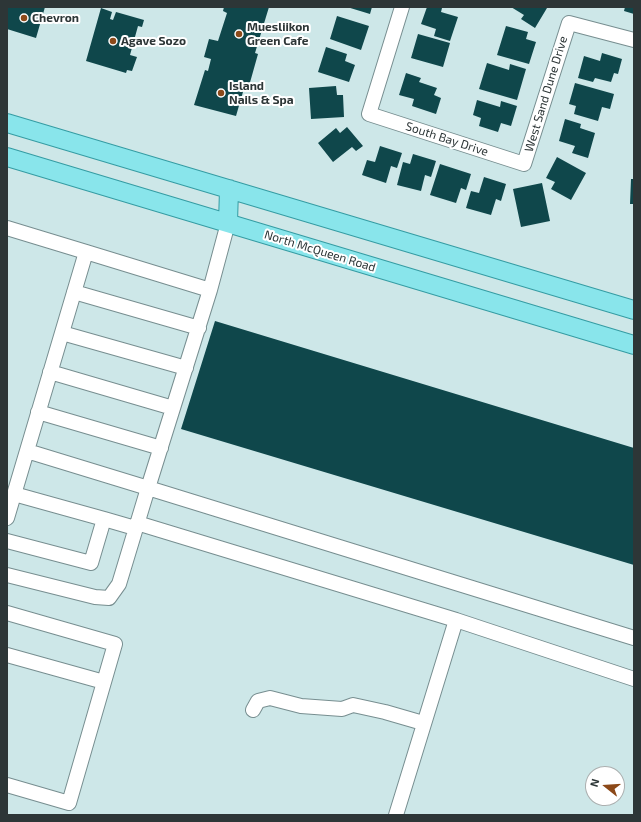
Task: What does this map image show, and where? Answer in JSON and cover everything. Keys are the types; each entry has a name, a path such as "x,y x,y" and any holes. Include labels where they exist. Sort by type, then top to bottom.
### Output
{"main road":[{"path":"7,123 634,310"},
{"name":"North McQueen Road","path":"7,157 634,345"},
{"path":"228,223 229,189"}],"street":[{"name":"South Bay Drive","path":"402,7 370,114 524,164"},
{"name":"West Sand Dune Drive","path":"524,164 569,23 634,40"},
{"path":"7,575 95,597 109,598 119,584 199,328 228,223"},
{"path":"7,228 210,290"},
{"path":"7,518 86,252"},
{"path":"74,292 199,328"},
{"path":"62,333 186,368"},
{"path":"50,372 174,408"},
{"path":"38,412 161,448"},
{"path":"27,451 634,638"},
{"path":"14,494 104,519 136,526 456,620 634,679"},
{"path":"7,540 91,563 104,519"},
{"path":"7,613 115,644 69,803 7,785"},
{"path":"396,815 423,723 456,620"},
{"path":"7,655 104,682"},
{"path":"252,710 258,701 270,698 301,706 342,709 353,705 386,712 423,723"}],"building":[{"name":"Chevron","path":"7,7 45,7 36,38 7,29"},
{"path":"224,7 269,7 255,53 258,54 249,86 245,85 236,116 194,105 205,70 208,71 211,59 204,57 209,39 218,41 227,13 223,11"},
{"path":"347,7 372,7 370,14"},
{"path":"427,7 442,8 441,12 458,17 450,41 434,36 436,29 421,24"},
{"path":"511,7 547,8 535,28 521,19 524,15"},
{"path":"625,7 634,7 634,14 624,11"},
{"name":"Agave Sozo","path":"101,8 112,12 110,19 113,20 116,12 144,20 142,27 138,26 130,55 137,57 132,71 127,70 126,73 86,61"},
{"path":"337,16 369,26 361,50 330,39"},
{"path":"506,26 528,32 526,39 536,42 529,64 497,55"},
{"path":"418,34 450,43 443,67 411,58"},
{"path":"326,47 347,54 345,61 355,65 349,82 318,72"},
{"path":"602,53 622,59 618,74 614,73 611,82 595,78 593,82 578,78 584,56 600,61"},
{"path":"487,63 509,70 510,64 526,69 517,100 479,89"},
{"path":"406,73 421,78 419,82 437,88 434,95 441,98 436,114 412,106 414,99 399,95"},
{"path":"575,83 614,94 610,109 602,107 598,121 574,114 576,106 569,104"},
{"path":"336,86 337,95 343,95 344,117 311,119 309,88"},
{"path":"477,100 500,107 501,101 517,106 511,126 501,123 498,132 479,126 481,118 473,115"},
{"path":"565,119 581,124 580,128 595,133 588,158 572,153 575,146 559,141"},
{"path":"347,127 363,146 356,151 352,147 333,162 318,143 336,128 340,133"},
{"path":"380,146 402,153 397,168 391,166 386,183 362,175 367,160 375,162"},
{"path":"413,154 436,161 431,177 425,175 421,191 397,185 403,162 410,164"},
{"path":"557,157 586,173 571,200 551,189 555,182 546,178"},
{"path":"440,164 471,174 466,190 461,188 456,203 430,195"},
{"path":"484,177 506,184 501,201 496,199 491,215 466,208 471,191 479,193"},
{"path":"631,179 634,179 634,204 630,204"},
{"path":"542,183 550,221 521,227 513,189"},
{"path":"215,321 634,448 634,565 181,429"}],"place":[{"name":"Chevron","path":"24,18"},
{"name":"Muesliikon Green Cafe","path":"239,34"},
{"name":"Agave Sozo","path":"113,41"},
{"name":"Island Nails & Spa","path":"221,93"}]}
